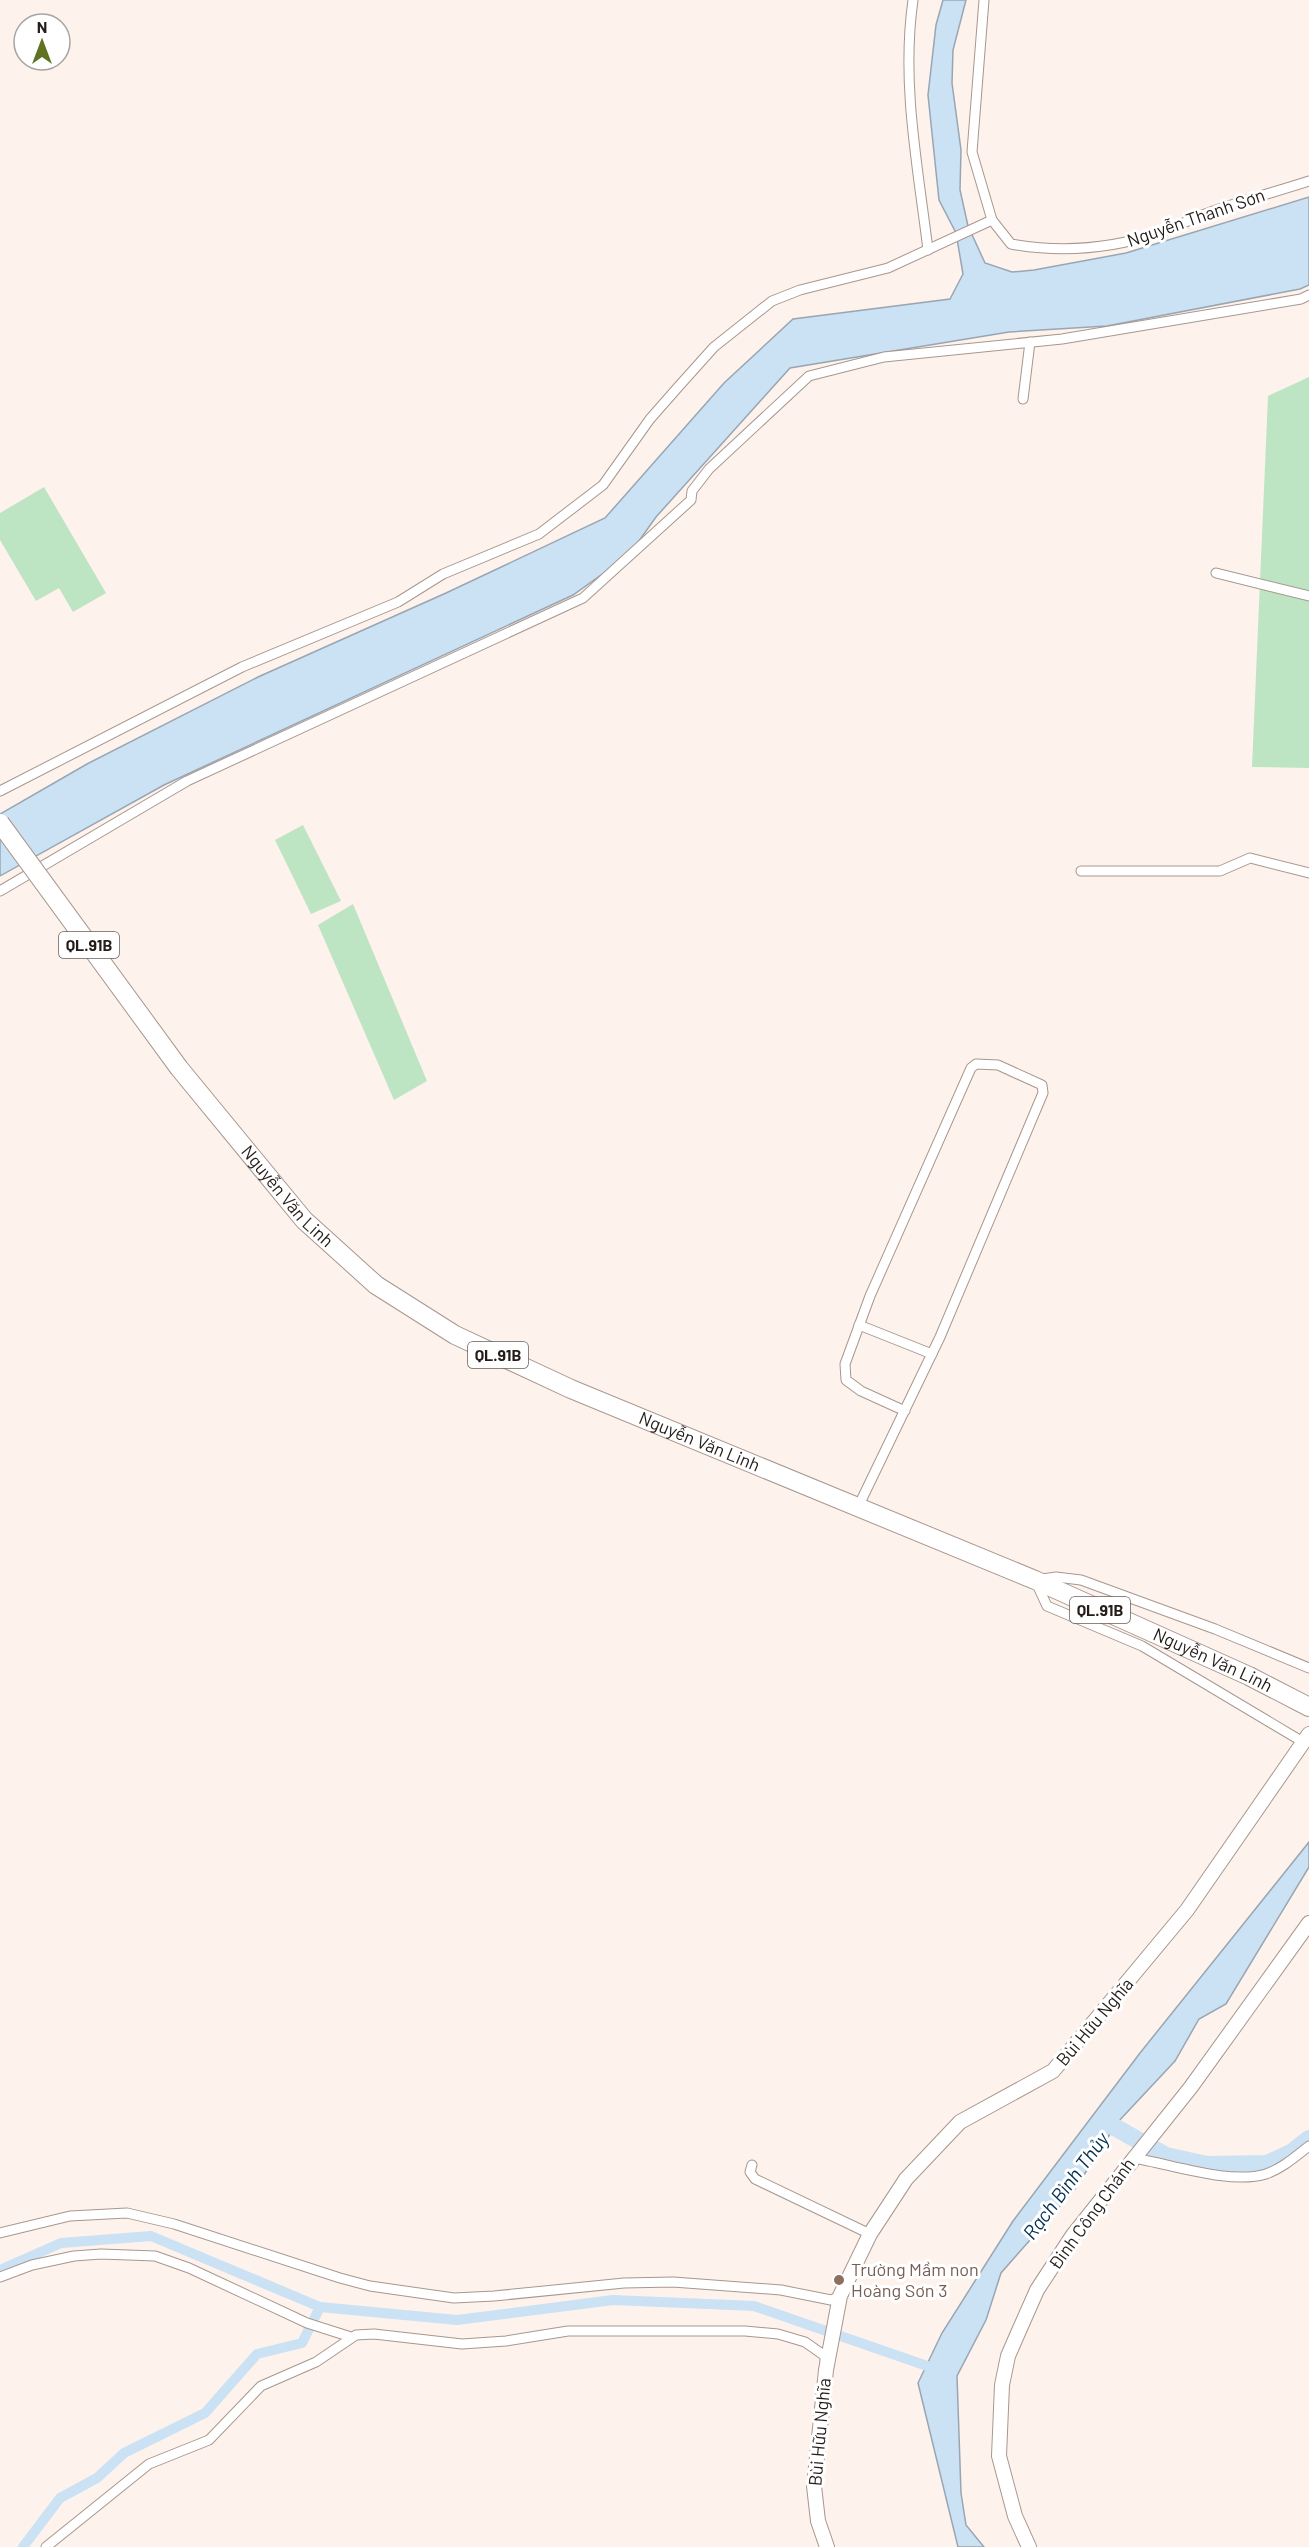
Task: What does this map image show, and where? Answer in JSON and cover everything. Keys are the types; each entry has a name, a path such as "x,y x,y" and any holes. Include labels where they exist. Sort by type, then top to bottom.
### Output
{"highway":[{"name":"Nguyễn Văn Linh","path":"0,823 179,1068 304,1220 375,1285 455,1335 560,1384 1035,1580 1304,1704"}],"main road":[{"name":"Bùi Hữu Nghĩa","path":"827,2547 818,2521 814,2486 828,2352 839,2302 870,2234 906,2179 960,2122 1053,2071 1068,2055 1187,1910 1306,1738"},
{"name":"Đinh Công Chánh","path":"1029,2547 1015,2516 999,2456 1002,2385 1008,2356 1038,2290 1063,2249 1191,2087 1309,1923"}],"street":[{"path":"913,0 909,27 910,107 932,248"},
{"name":"Nguyễn Thanh Sơn","path":"984,0 972,152 992,220 1011,244 1090,250 1162,232 1204,214 1309,181"},
{"path":"0,790 242,667 398,602 442,574 539,534 603,485 664,403 714,347 772,301 800,290 870,274 992,220"},
{"path":"0,891 195,777 583,598 691,500 692,491 709,469 809,376 884,357 1030,342 1255,306 1309,295"},
{"path":"1023,399 1030,342"},
{"path":"1216,573 1309,596"},
{"path":"1081,871 1220,871 1250,858 1309,873"},
{"path":"858,1507 905,1411 932,1354 1043,1093 1042,1085 998,1065 976,1064 971,1068 844,1364 846,1380 861,1391 905,1411"},
{"path":"859,1325 932,1354"},
{"path":"1306,1738 1142,1646 1047,1606 1035,1580 1056,1577 1081,1580 1215,1629 1309,1668"},
{"path":"1135,2156 1232,2176 1255,2176 1278,2169 1309,2146"},
{"path":"752,2165 750,2172 755,2179 870,2234"},
{"path":"0,2233 70,2216 127,2212 174,2224 370,2286 454,2298 594,2285 663,2282 726,2284 839,2302"},
{"path":"0,2277 32,2265 74,2256 101,2254 155,2256 177,2263 309,2324 351,2337 374,2334 462,2344 506,2341 568,2331 764,2332 813,2345 825,2356 826,2370"},
{"path":"46,2547 108,2494 149,2464 209,2440 261,2386 316,2362 351,2337"}],"green space":[{"path":"1309,377 1309,768 1252,767 1268,396"},
{"path":"44,487 106,593 73,612 59,588 36,601 0,540 0,513"},
{"path":"303,825 341,901 311,914 275,840"},
{"path":"353,904 427,1081 394,1100 318,925"}],"water":[{"path":"943,0 966,0 953,50 952,83 961,150 960,190 968,226 985,263 1012,272 1126,253 1309,197 1309,285 1300,289 1107,326 1009,332 790,368 656,517 629,555 573,595 164,785 0,876 0,814 87,764 258,677 446,593 605,518 724,383 793,319 950,299 963,274 956,233 939,200 928,95 936,25"},
{"name":"Rạch Bình Thủy","path":"1309,1842 1309,1867 1226,2004 1199,2019 1175,2061 1117,2123 1075,2189 1001,2273 986,2320 957,2376 961,2493 966,2525 984,2547 958,2547 918,2383 942,2333 1013,2221 1140,2053"}],"waterway":[{"path":"1111,2125 1166,2156 1207,2165 1267,2164 1291,2153 1309,2139"},
{"path":"0,2270 61,2243 151,2236 320,2307 457,2320 613,2300 754,2306 930,2367"},
{"path":"23,2547 60,2498 97,2478 124,2453 205,2413 257,2354 302,2343 320,2307"}],"place":[{"name":"Trường Mầm non Hoàng Sơn 3","path":"839,2280"}]}
